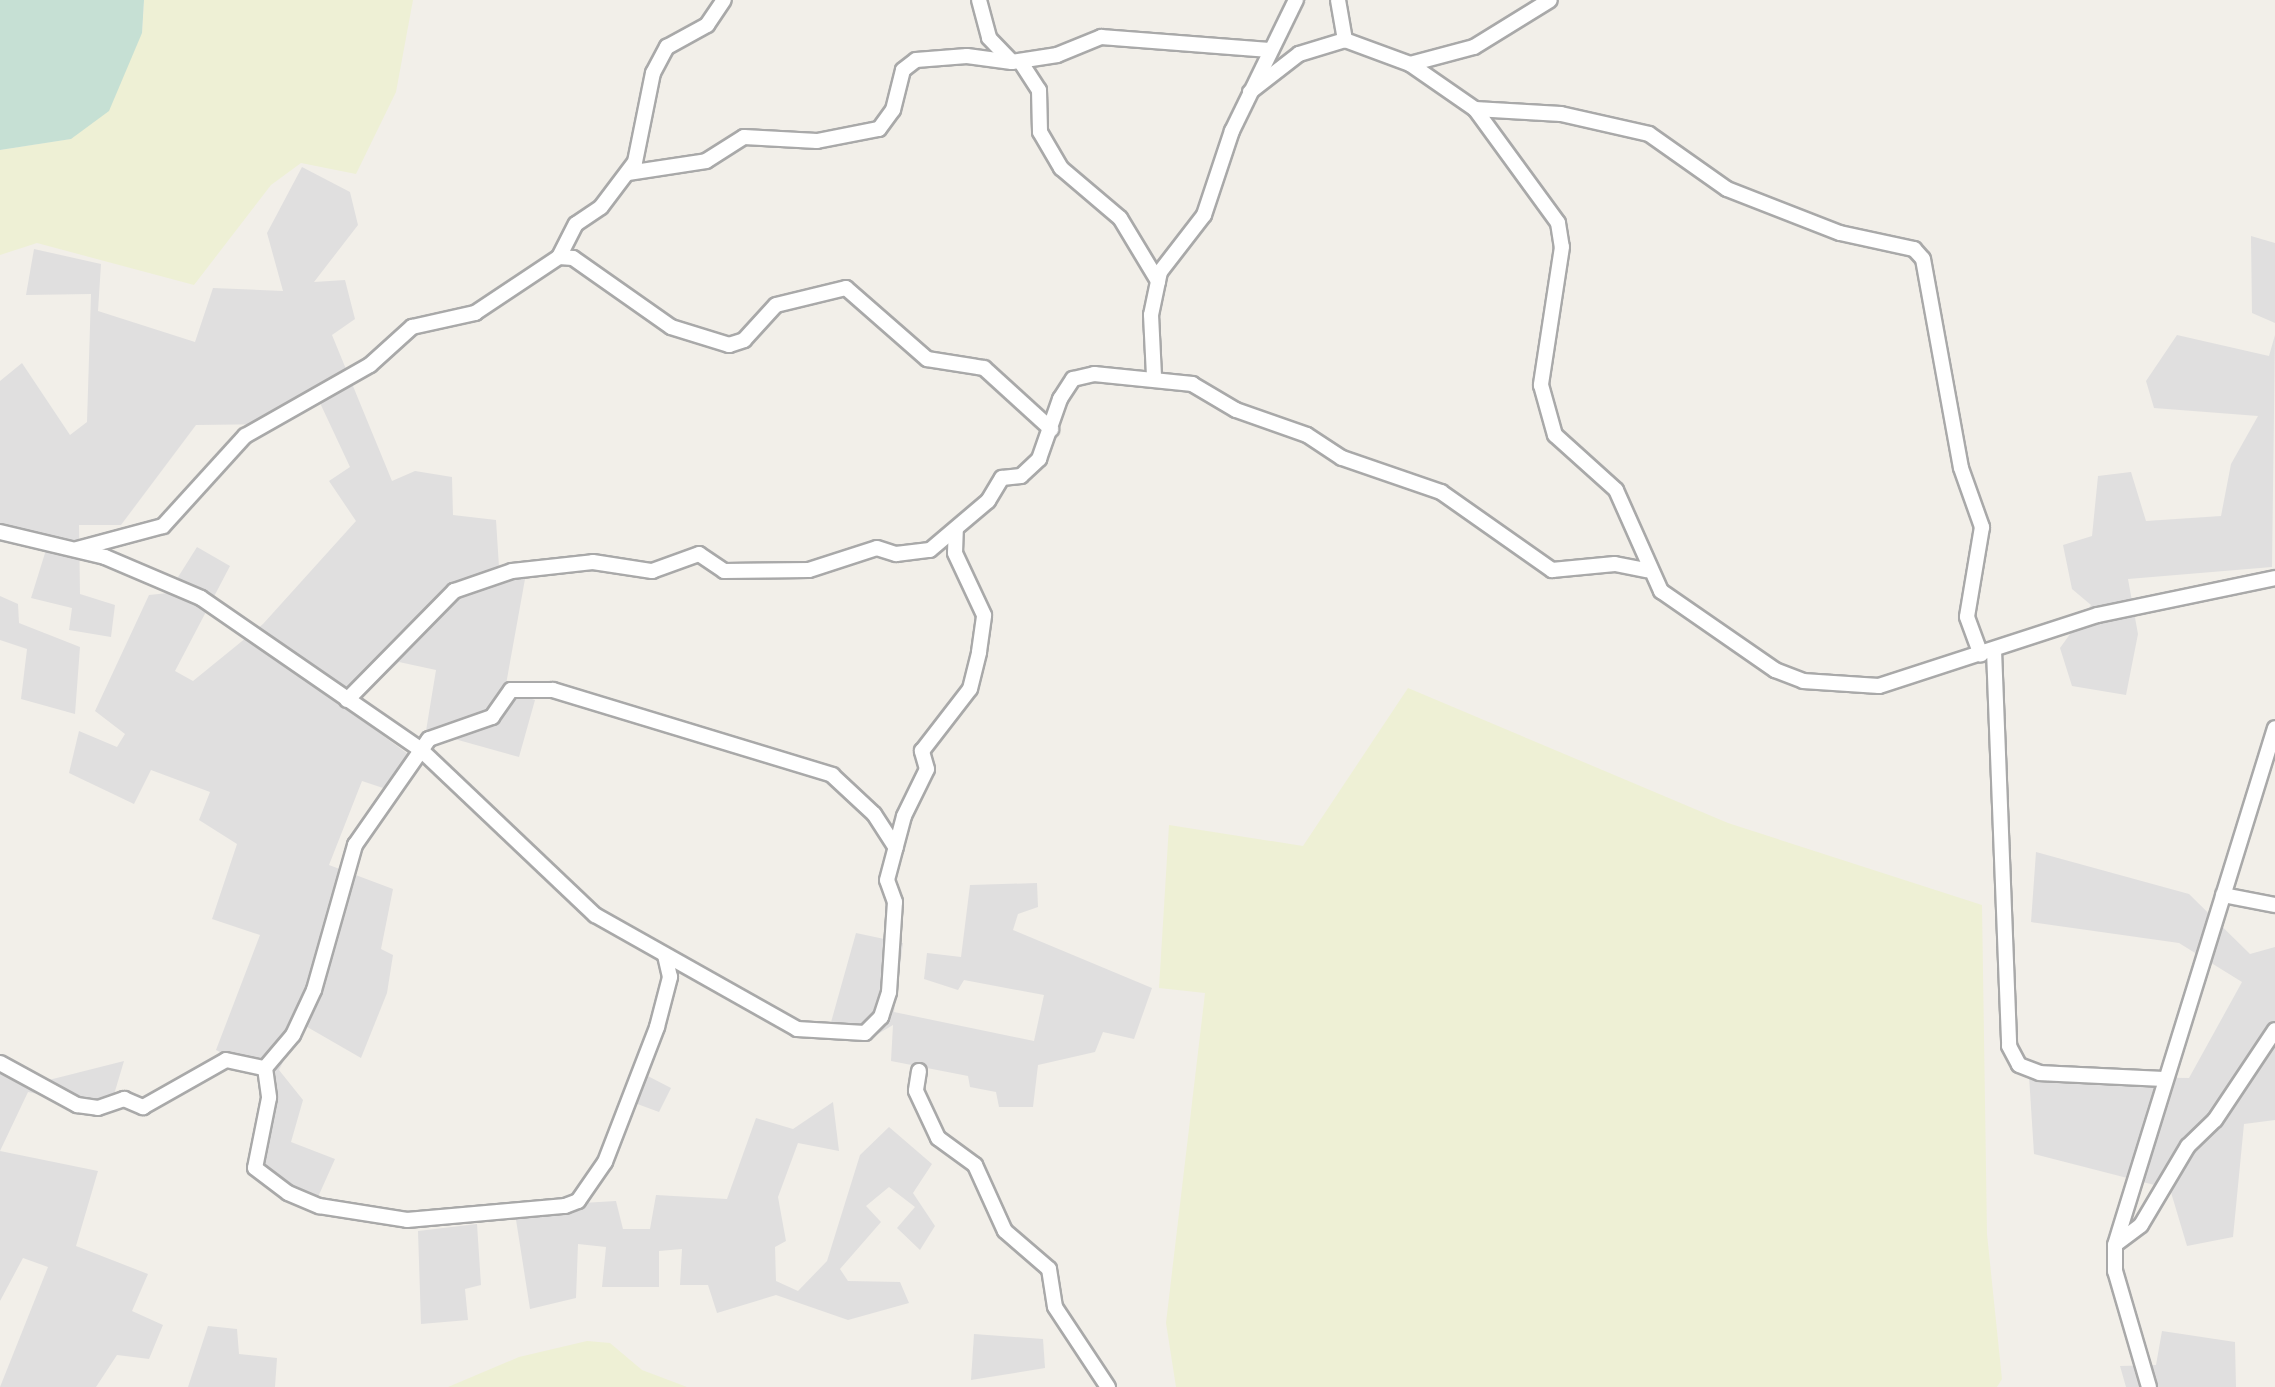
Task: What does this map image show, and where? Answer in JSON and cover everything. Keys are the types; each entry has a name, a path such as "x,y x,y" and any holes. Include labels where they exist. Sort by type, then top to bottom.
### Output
{"street":[{"path":"72,550 163,526 245,436 370,365 412,326 475,313 559,257 576,224 601,207 628,173 653,73 667,47 707,26 724,0"},
{"path":"979,0 989,38 1016,61 1039,90 1040,132 1061,168 1120,218 1158,281"},
{"path":"1154,376 1150,315 1158,281 1204,215 1250,92 1296,0"},
{"path":"1338,0 1345,40"},
{"path":"1410,64 1474,47 1550,0"},
{"path":"628,173 706,161 744,137 817,141 878,129 893,110 903,70 916,60 967,56 1016,61 1101,37 1269,50"},
{"path":"1250,92 1299,54 1345,40 1410,64 1475,109 1558,223 1562,248 1541,386 1544,415 1566,452 1616,490 1647,570 1682,609 1775,670 1803,681 1879,686 2098,615 2275,578"},
{"path":"1475,109 1561,114 1649,134 1727,189 1840,232 1914,249 1922,260 1961,468 1982,527 1967,617 1987,653 2008,1046 2019,1064 2040,1073 2162,1079"},
{"path":"559,257 573,258 670,327 729,345 744,340 776,305 846,288 927,359 984,368 1052,428"},
{"path":"347,700 454,591 512,570 593,562 652,571 699,554 724,570 810,570 877,548 915,554 956,529 988,501 1002,478 1021,476 1040,459 1074,380 1154,376 1192,384 1236,410 1307,435 1342,458 1441,492 1552,570 1615,564 1647,570"},
{"path":"0,532 174,582 420,750 595,915 798,1028 865,1033 881,1017 889,992 895,902 887,880 927,770 922,752 970,689 979,652 984,615 955,553 956,529"},
{"path":"664,956 670,977 657,1027 605,1162 578,1200 566,1206 407,1220 319,1206 288,1192 255,1168 269,1098 265,1068 293,1034 314,990 355,845 430,738 492,717 511,690 552,690 832,775 874,814 896,848"},
{"path":"2149,1387 2116,1271 2115,1245 2162,1079 2275,728"},
{"path":"2222,895 2275,905"},
{"path":"2115,1245 2141,1224 2188,1146 2215,1120 2275,1030"},
{"path":"0,1062 78,1105 98,1108 124,1100 143,1107 226,1060 265,1068"},
{"path":"919,1071 916,1091 933,1129 975,1165 1005,1231 1049,1270 1054,1307 1108,1387"}],"shaded area":[{"path":"302,167 350,192 358,225 314,282 345,280 355,319 332,335 392,481 415,471 452,477 453,515 496,520 499,567 527,568 505,690 535,700 519,757 426,731 436,670 399,662 348,710 408,754 389,790 362,781 329,865 393,889 381,949 393,955 387,993 361,1058 302,1024 279,1070 303,1100 291,1142 335,1159 314,1206 246,1169 273,1096 260,1072 216,1050 260,935 212,919 237,844 199,820 210,792 151,770 134,804 69,773 79,731 117,747 125,734 95,711 149,595 168,593 197,547 230,566 175,671 193,681 263,624 356,521 329,481 350,467 313,388 283,424 196,425 121,525 79,525 80,594 115,605 111,637 69,630 72,608 31,598 50,537 0,536 0,381 22,363 70,435 87,422 91,294 26,295 34,249 101,264 98,311 195,342 213,288 283,291 267,233"},
{"path":"2251,236 2275,243 2275,323 2252,313"},
{"path":"2177,335 2269,356 2275,335 2272,567 2128,579 2138,634 2126,695 2072,686 2060,648 2091,605 2072,589 2063,545 2092,536 2098,476 2131,472 2146,521 2221,516 2231,464 2258,416 2154,408 2146,381"},
{"path":"0,596 18,604 19,623 80,647 75,714 21,699 27,649 0,640"},
{"path":"2036,852 2189,894 2250,954 2275,947 2275,1120 2244,1124 2233,1237 2187,1246 2170,1189 2034,1154 2029,1076 2189,1078 2242,982 2179,943 2031,922"},
{"path":"1037,883 1038,907 1018,914 1013,930 1152,988 1134,1039 1103,1032 1095,1052 1038,1065 1033,1107 999,1107 996,1092 970,1087 968,1076 891,1061 893,1025 866,1041 828,1033 856,933 903,943 894,1012 1034,1041 1044,995 964,980 958,990 924,979 927,953 961,957 970,885"},
{"path":"0,1057 29,1085 124,1061 110,1108 28,1092 0,1151"},
{"path":"640,1072 671,1088 659,1112 632,1102"},
{"path":"833,1102 839,1151 798,1143 778,1197 786,1241 775,1247 776,1281 798,1291 827,1261 860,1155 889,1127 932,1164 913,1193 935,1226 920,1250 897,1228 915,1207 889,1187 866,1206 881,1222 840,1269 848,1281 900,1282 909,1303 848,1320 776,1295 717,1313 708,1285 680,1285 682,1249 659,1251 659,1287 602,1287 606,1247 578,1244 576,1298 530,1309 514,1207 616,1201 623,1229 650,1229 656,1195 727,1199 756,1118 793,1129"},
{"path":"0,1151 98,1171 76,1246 148,1274 132,1311 163,1325 149,1359 117,1355 96,1387 0,1387 48,1267 23,1258 0,1301"},
{"path":"477,1224 481,1285 465,1289 468,1320 421,1324 418,1231"},
{"path":"208,1326 237,1329 239,1354 277,1358 275,1387 188,1387"},
{"path":"2162,1331 2235,1342 2236,1387 2126,1387 2120,1366 2156,1365"},
{"path":"974,1334 1043,1339 1045,1368 971,1380"}],"green space":[{"path":"0,0 144,0 142,33 109,111 71,139 0,150"},
{"path":"144,0 413,0 396,92 356,174 301,163 271,185 194,285 37,243 0,255 0,150 70,139 142,33"},
{"path":"1408,688 1728,823 1982,905 1987,1234 2002,1379 1997,1387 1176,1387 1166,1323 1205,993 1159,988 1169,825 1303,846"},
{"path":"587,1341 610,1343 642,1370 687,1387 448,1387 519,1357"}]}
